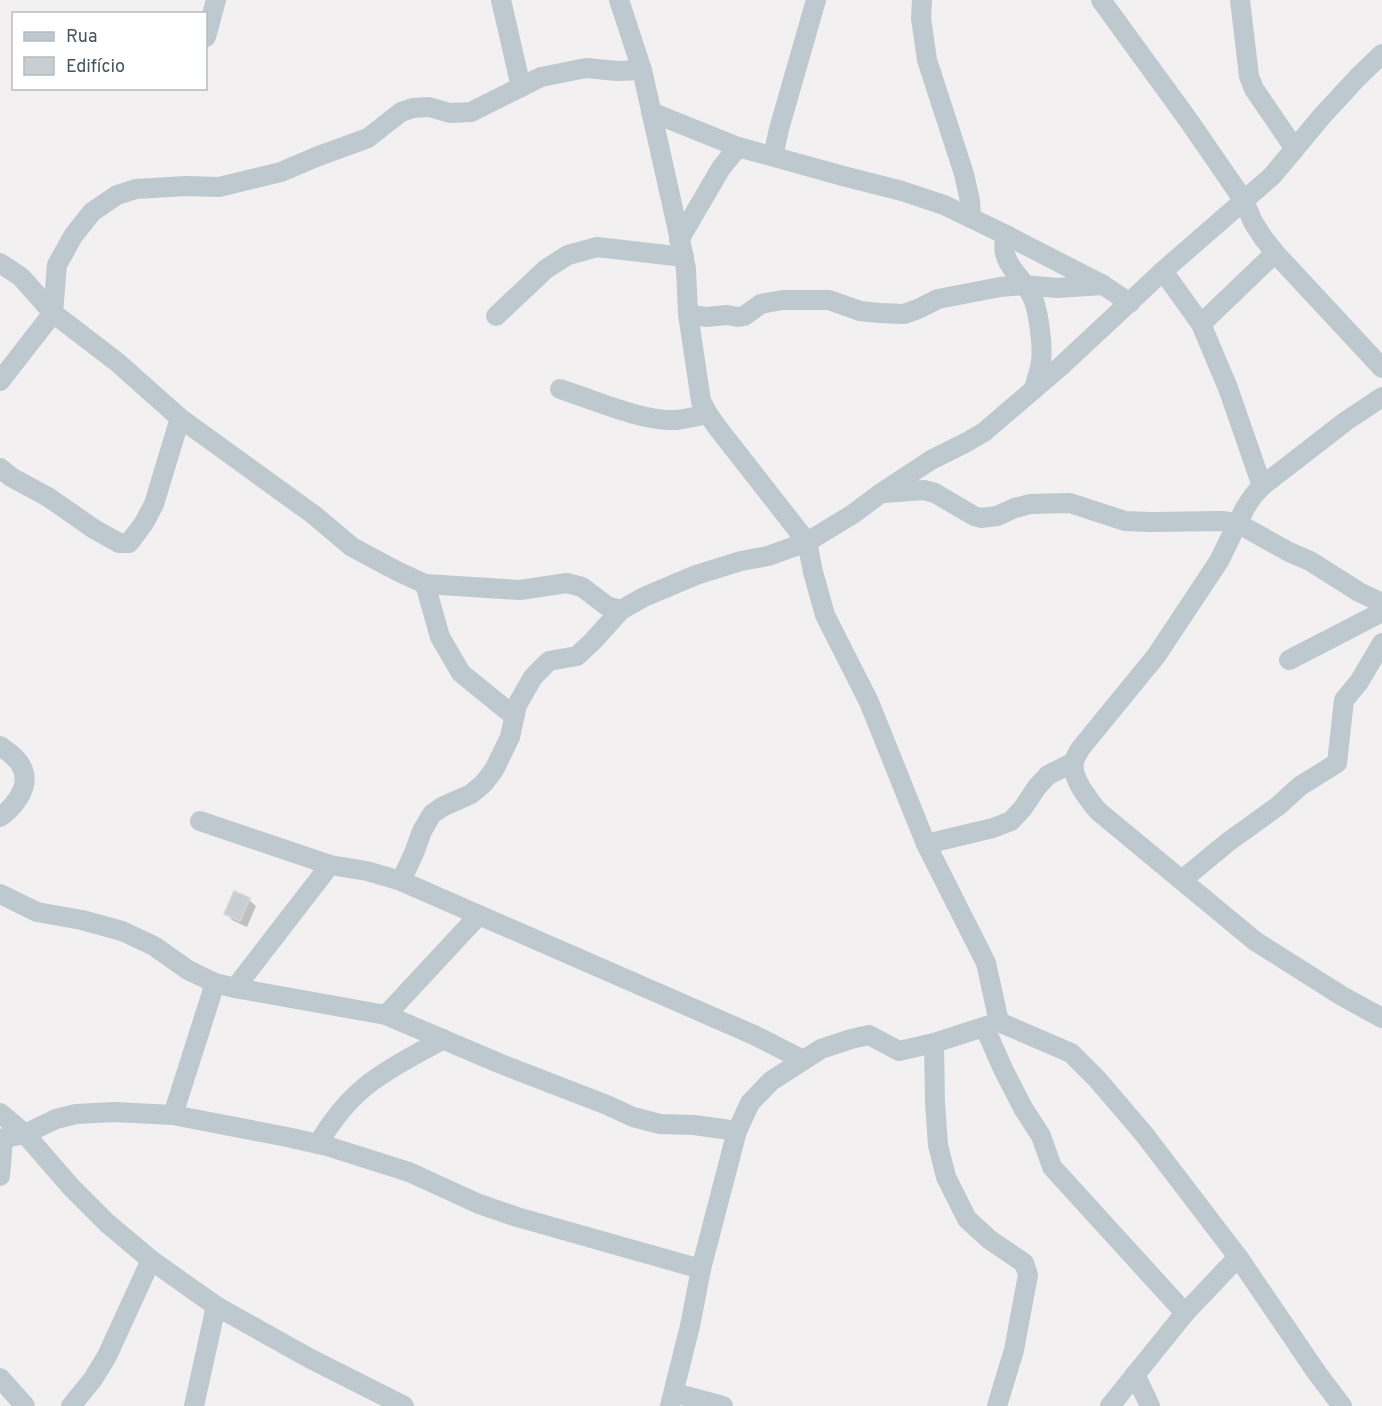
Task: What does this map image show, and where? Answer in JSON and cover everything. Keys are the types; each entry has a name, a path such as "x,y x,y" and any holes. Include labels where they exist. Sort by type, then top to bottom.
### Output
{"street":[{"path":"207,34 216,0"},
{"path":"501,0 521,87"},
{"path":"619,0 642,70 686,269 688,314 701,401 708,414 807,542 825,615 869,702 926,844 986,963 992,1025 1002,1069 1041,1136 1052,1167 1185,1313"},
{"path":"773,156 816,0"},
{"path":"922,0 921,18 927,60 964,174 971,218"},
{"path":"1101,0 1244,201 1253,222 1264,239 1382,368"},
{"path":"1240,0 1249,75 1254,90 1295,149"},
{"path":"401,881 422,831 432,814 471,794 494,770 510,736 517,705 532,677 549,661 577,656 621,610 644,597 696,575 741,561 768,556 807,542 853,514 931,460 984,432 1272,176 1336,100 1382,54"},
{"path":"0,381 53,313 57,265 73,236 92,212 117,195 136,189 186,186 219,188 281,172 368,138 401,112 413,108 429,106 450,113 471,112 541,77 586,68 617,71 642,70"},
{"path":"651,112 738,147 902,191 944,205 1103,285 1130,303"},
{"path":"681,248 721,168 738,147"},
{"path":"1006,235 1002,246 1006,258 1033,298 1039,317 1041,361 1034,389"},
{"path":"496,316 546,269 568,255 597,246 681,248"},
{"path":"1201,324 1275,252"},
{"path":"0,263 21,277 53,313 117,362 180,418 314,515 352,547 397,572 425,584 520,590 567,583 582,587 607,606 621,610"},
{"path":"1163,271 1201,324 1228,388 1263,486"},
{"path":"688,314 706,317 727,315 738,317 744,316 761,304 783,300 829,300 860,310 904,314 939,299 1000,286 1024,285 1058,288 1103,285"},
{"path":"560,389 651,418 675,420 708,414"},
{"path":"1382,397 1346,421 1253,496 1218,561 1156,656 1080,749 1074,762 1074,771 1083,792 1098,812 1255,941 1342,996 1382,1018"},
{"path":"0,468 11,477 48,497 94,529 119,543 129,543 144,523 154,504 180,418"},
{"path":"881,493 924,490 935,493 981,518 997,516 1030,504 1070,503 1125,520 1222,521 1237,524 1310,561 1359,592 1382,603"},
{"path":"425,584 440,637 461,673 514,716"},
{"path":"1289,660 1382,612"},
{"path":"1182,880 1228,842 1278,806 1300,786 1338,763 1344,700 1359,682 1382,643"},
{"path":"0,746 18,760 25,775 22,791 10,811 0,817"},
{"path":"926,844 993,828 1011,820 1048,775 1074,762"},
{"path":"200,821 330,865 366,871 401,881 803,1060"},
{"path":"235,988 330,865"},
{"path":"0,894 37,912 82,920 122,931 154,946 188,970 215,983 386,1015 633,1117 660,1124 694,1125 737,1131"},
{"path":"386,1015 479,915"},
{"path":"173,1116 215,983"},
{"path":"723,1406 672,1400 701,1269 737,1131 750,1103 771,1082 821,1049 865,1036 873,1036 899,1051 992,1025 1071,1053 1097,1079 1144,1134 1238,1257 1342,1406"},
{"path":"318,1144 329,1125 367,1085 443,1039"},
{"path":"767,1042 771,1082"},
{"path":"934,1043 938,1145 946,1177 968,1219 990,1240 1024,1263 1028,1275 1014,1350 997,1406"},
{"path":"0,1176 1,1139 25,1134 56,1119 76,1114 114,1112 173,1116 318,1144 409,1172 498,1211 701,1269"},
{"path":"0,1113 25,1134 70,1187 107,1223 151,1260 216,1306 309,1358 404,1406"},
{"path":"1110,1406 1185,1313 1238,1257"},
{"path":"71,1406 93,1379 107,1356 151,1260"},
{"path":"194,1406 216,1306"},
{"path":"1135,1374 1150,1406"},
{"path":"0,1378 25,1406"}],"building":[{"path":"234,891 250,898 240,921 224,914"}]}
